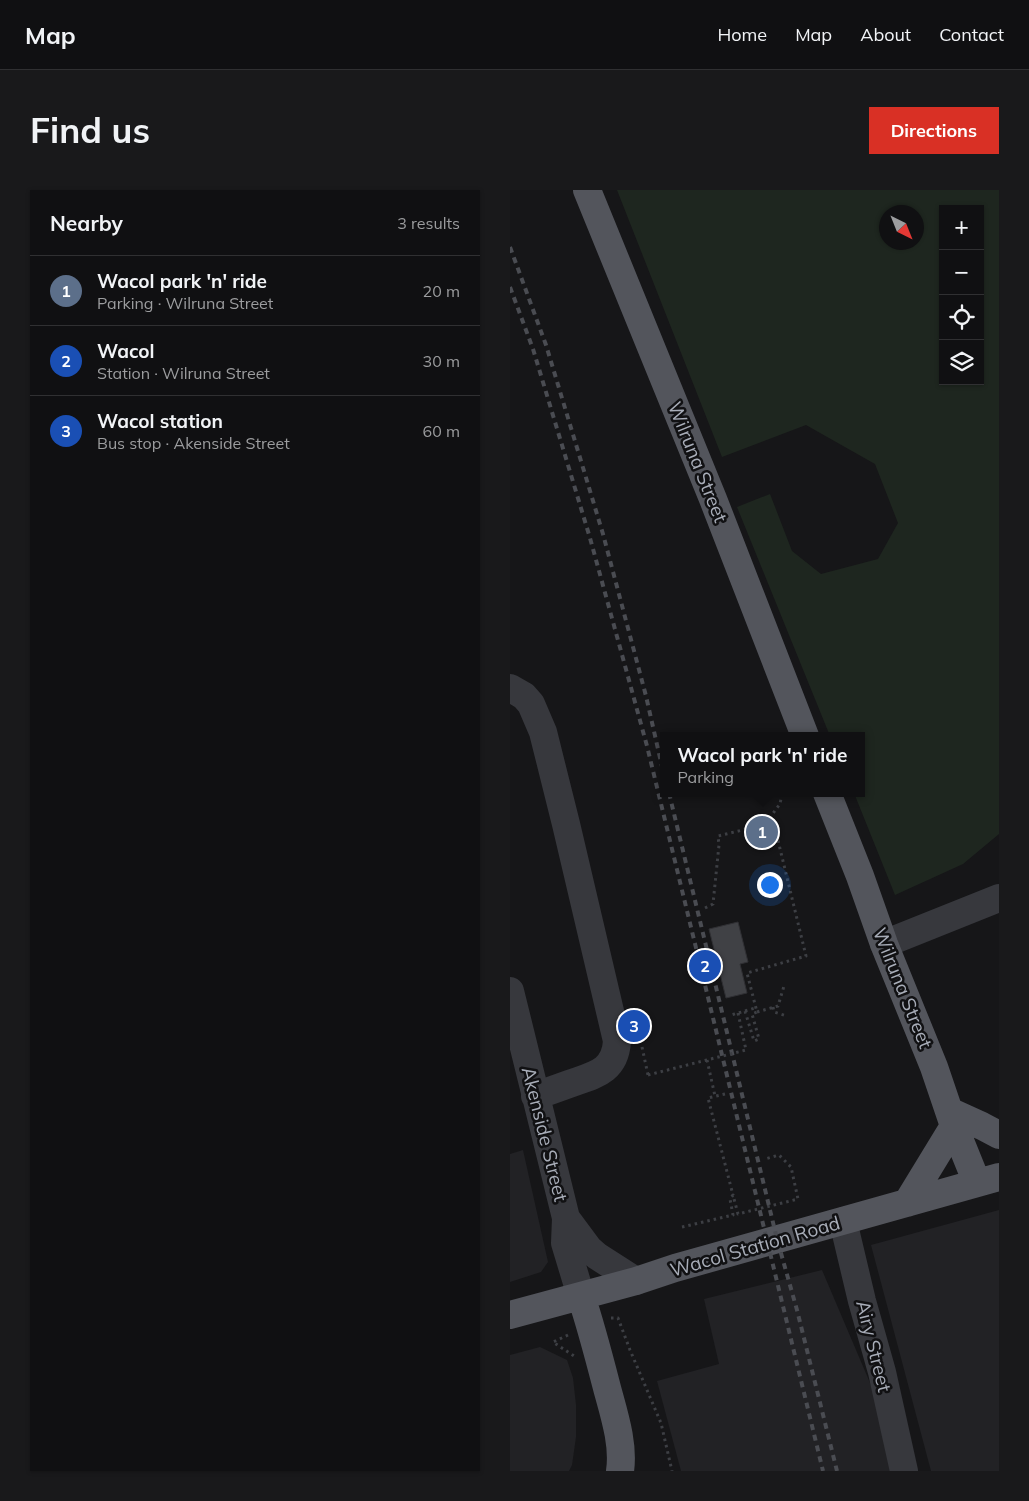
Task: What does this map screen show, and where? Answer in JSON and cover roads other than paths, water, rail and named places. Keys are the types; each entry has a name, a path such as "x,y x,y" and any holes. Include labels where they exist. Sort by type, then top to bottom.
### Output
{"main road":[{"name":"Wilruna Street","path":"587,190 713,498 803,732"},
{"name":"Wilruna Street","path":"829,797 860,876 884,944 934,1067 952,1119 988,1180"},
{"path":"907,1203 952,1119 982,1126 999,1135"},
{"name":"Wacol Station Road","path":"510,1314 636,1281 675,1268 988,1180"},
{"path":"581,1296 617,1428 620,1446 620,1471"}],"street":[{"path":"510,688 524,696 531,704 545,739 617,1041 613,1059 603,1070 593,1076 536,1096"},
{"path":"884,944 999,898"},
{"name":"Akenside Street","path":"510,991 566,1218 565,1243 581,1296"},
{"name":"Akenside Street","path":"566,1218 589,1249 636,1281"},
{"name":"Airy Street","path":"843,1221 862,1301 882,1372 904,1471"}],"railway":[{"path":"510,247 546,345 603,534 646,696 660,758"},
{"path":"510,287 533,349 590,538 647,746 823,1471"},
{"path":"670,797 777,1239 797,1310 837,1471"}],"place":[{"name":"Wacol park 'n' ride","path":"762,832"},
{"name":"Wacol","path":"705,966"},
{"name":"Wacol station","path":"634,1026"}]}
